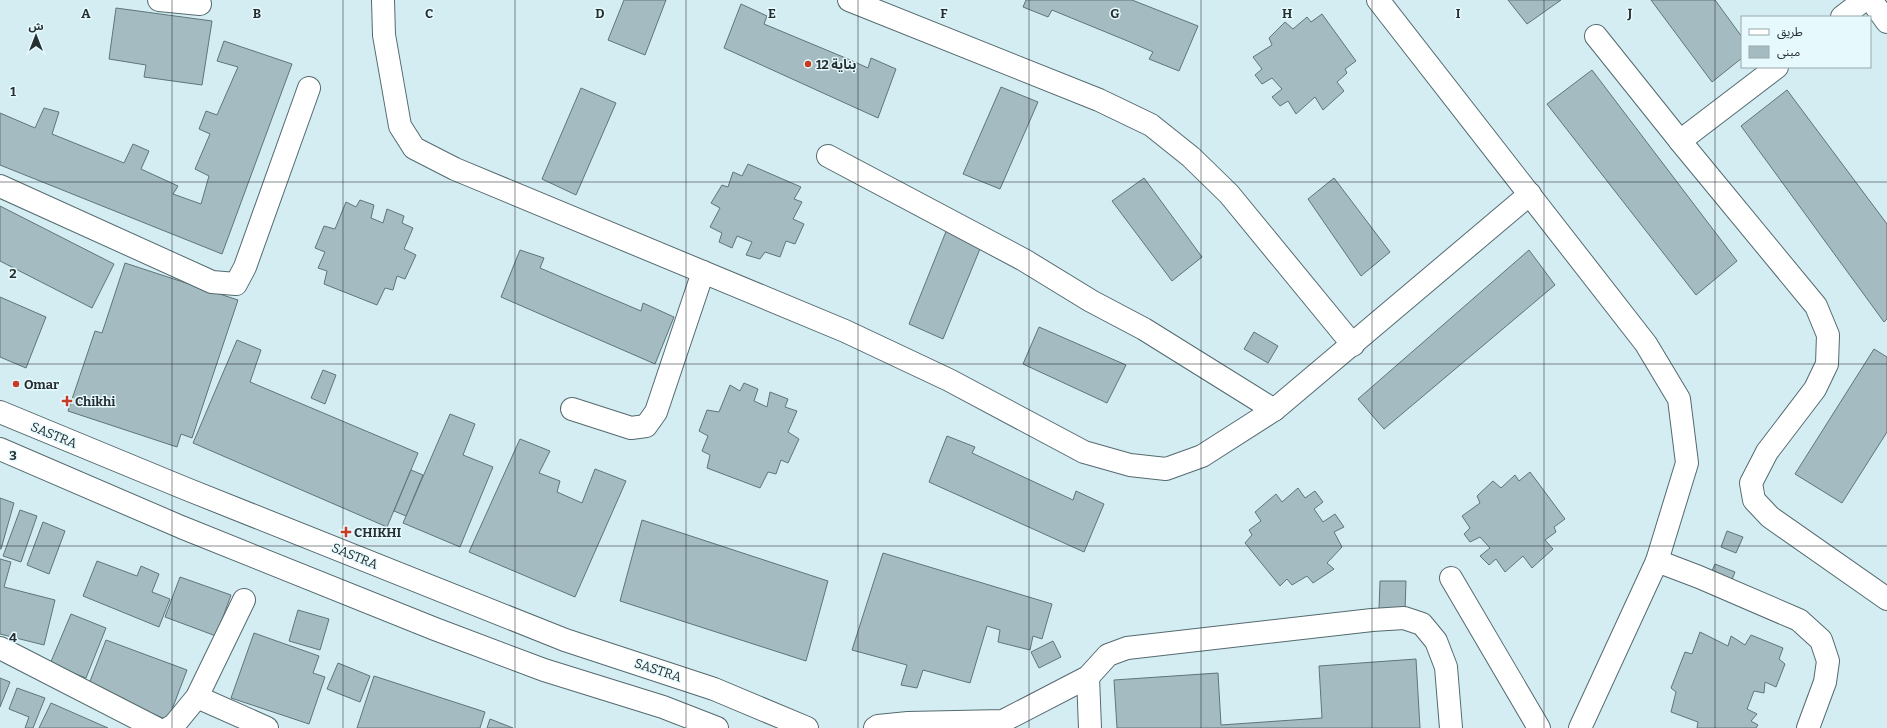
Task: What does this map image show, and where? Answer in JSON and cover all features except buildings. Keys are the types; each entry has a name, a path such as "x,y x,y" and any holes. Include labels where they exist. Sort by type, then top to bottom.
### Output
{"street":[{"path":"159,0 200,4"},
{"path":"383,0 384,35 400,126 414,148 455,169 845,331 949,380 1084,452 1130,465 1166,469 1202,456 1274,410 1530,194"},
{"path":"849,0 1099,100 1151,125 1191,157 1229,194 1352,345"},
{"path":"1378,0 1646,344 1679,399 1687,463 1657,561 1580,728"},
{"path":"1843,16 1864,0"},
{"path":"1871,0 1887,22"},
{"path":"1596,36 1680,141 1816,306 1828,335 1827,364 1815,389 1767,452 1750,483 1754,500 1770,517 1887,599"},
{"path":"1680,141 1776,68"},
{"path":"0,186 212,282 236,284 245,267 309,88"},
{"path":"828,156 1024,260 1091,301 1144,329 1274,410"},
{"path":"572,409 631,428 646,426 656,412 703,272"},
{"name":"SASTRA","path":"0,412 184,488 565,640 714,689 807,728"},
{"path":"0,450 181,527 435,629 544,670 663,707 702,725 714,689"},
{"path":"1657,561 1700,577 1799,620 1821,640 1828,661 1825,682 1808,728"},
{"path":"1451,578 1539,728"},
{"path":"169,728 174,725 197,697 244,600"},
{"path":"875,728 878,726 908,723 1010,724 1088,677 1108,655 1127,648 1372,620 1404,618 1422,624 1436,641 1446,667 1451,728"},
{"path":"0,648 128,722 156,728"},
{"path":"1088,677 1090,728"},
{"path":"197,697 267,728"}],"place":[{"name":"بناية 12","path":"808,64"},
{"name":"Omar","path":"16,384"},
{"name":"Chikhi","path":"67,401"},
{"name":"CHIKHI","path":"346,532"}]}
